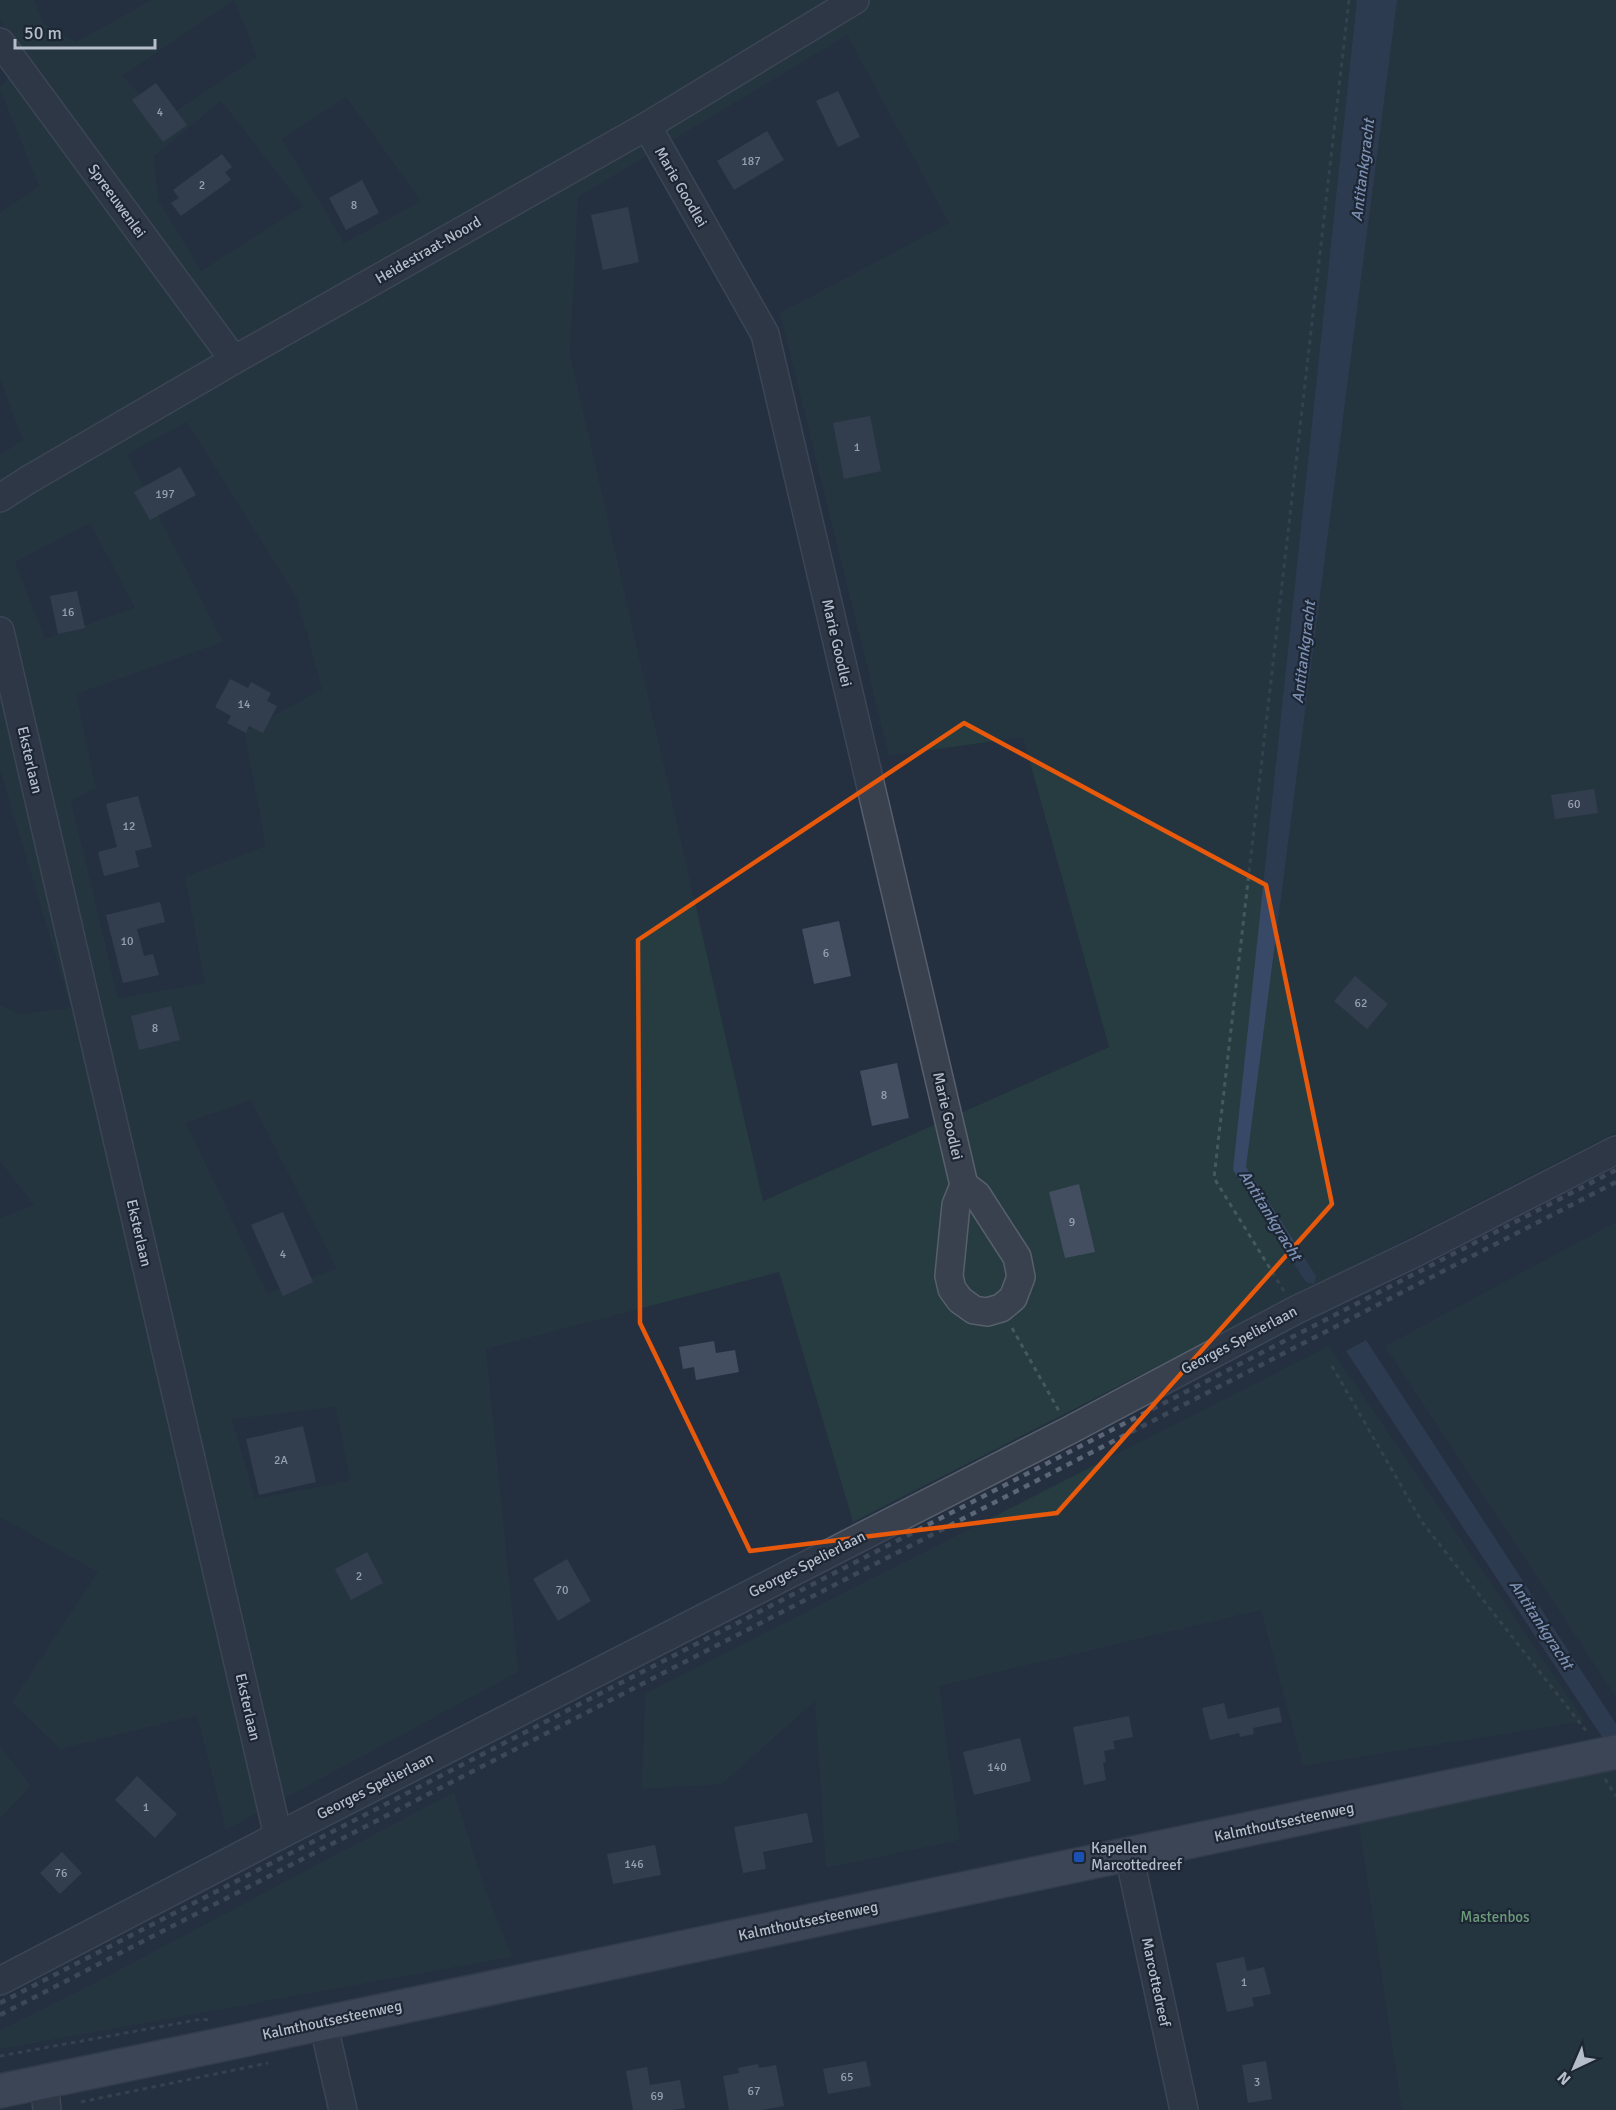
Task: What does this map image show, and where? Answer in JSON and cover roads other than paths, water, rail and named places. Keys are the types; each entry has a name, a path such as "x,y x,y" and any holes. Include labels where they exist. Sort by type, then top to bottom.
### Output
{"main road":[{"name":"Kalmthoutsesteenweg","path":"0,2091 46,2096 323,2022 1610,1754"}],"street":[{"name":"Heidestraat-Noord","path":"0,498 234,360 647,126 855,0"},
{"name":"Spreeuwenlei","path":"0,42 234,360"},
{"name":"Marie Goodlei","path":"647,126 765,334 964,1185"},
{"name":"Eksterlaan","path":"0,631 278,1836"},
{"name":"Georges Spelierlaan","path":"0,1981 1070,1430 1296,1310 1417,1252 1616,1150"},
{"path":"964,1185 977,1195 1017,1257 1021,1277 1013,1298 1001,1308 987,1312 974,1310 960,1300 952,1289 949,1276 956,1205 964,1185"},
{"name":"Marcottedreef","path":"1129,1855 1184,2110"},
{"path":"323,2022 343,2110"}],"water":[{"name":"Antitankgracht","path":"1357,0 1397,0 1246,1167 1316,1276 1314,1284 1306,1282 1233,1170"},
{"name":"Antitankgracht","path":"1366,1340 1616,1724 1616,1758 1346,1351"}],"railway":[{"path":"0,2003 1616,1170"},
{"path":"0,2015 1616,1182"}],"place":[{"name":"Kapellen Marcottedreef","path":"1079,1857"}],"park label":[{"name":"Mastenbos","path":"1495,1917"}]}
